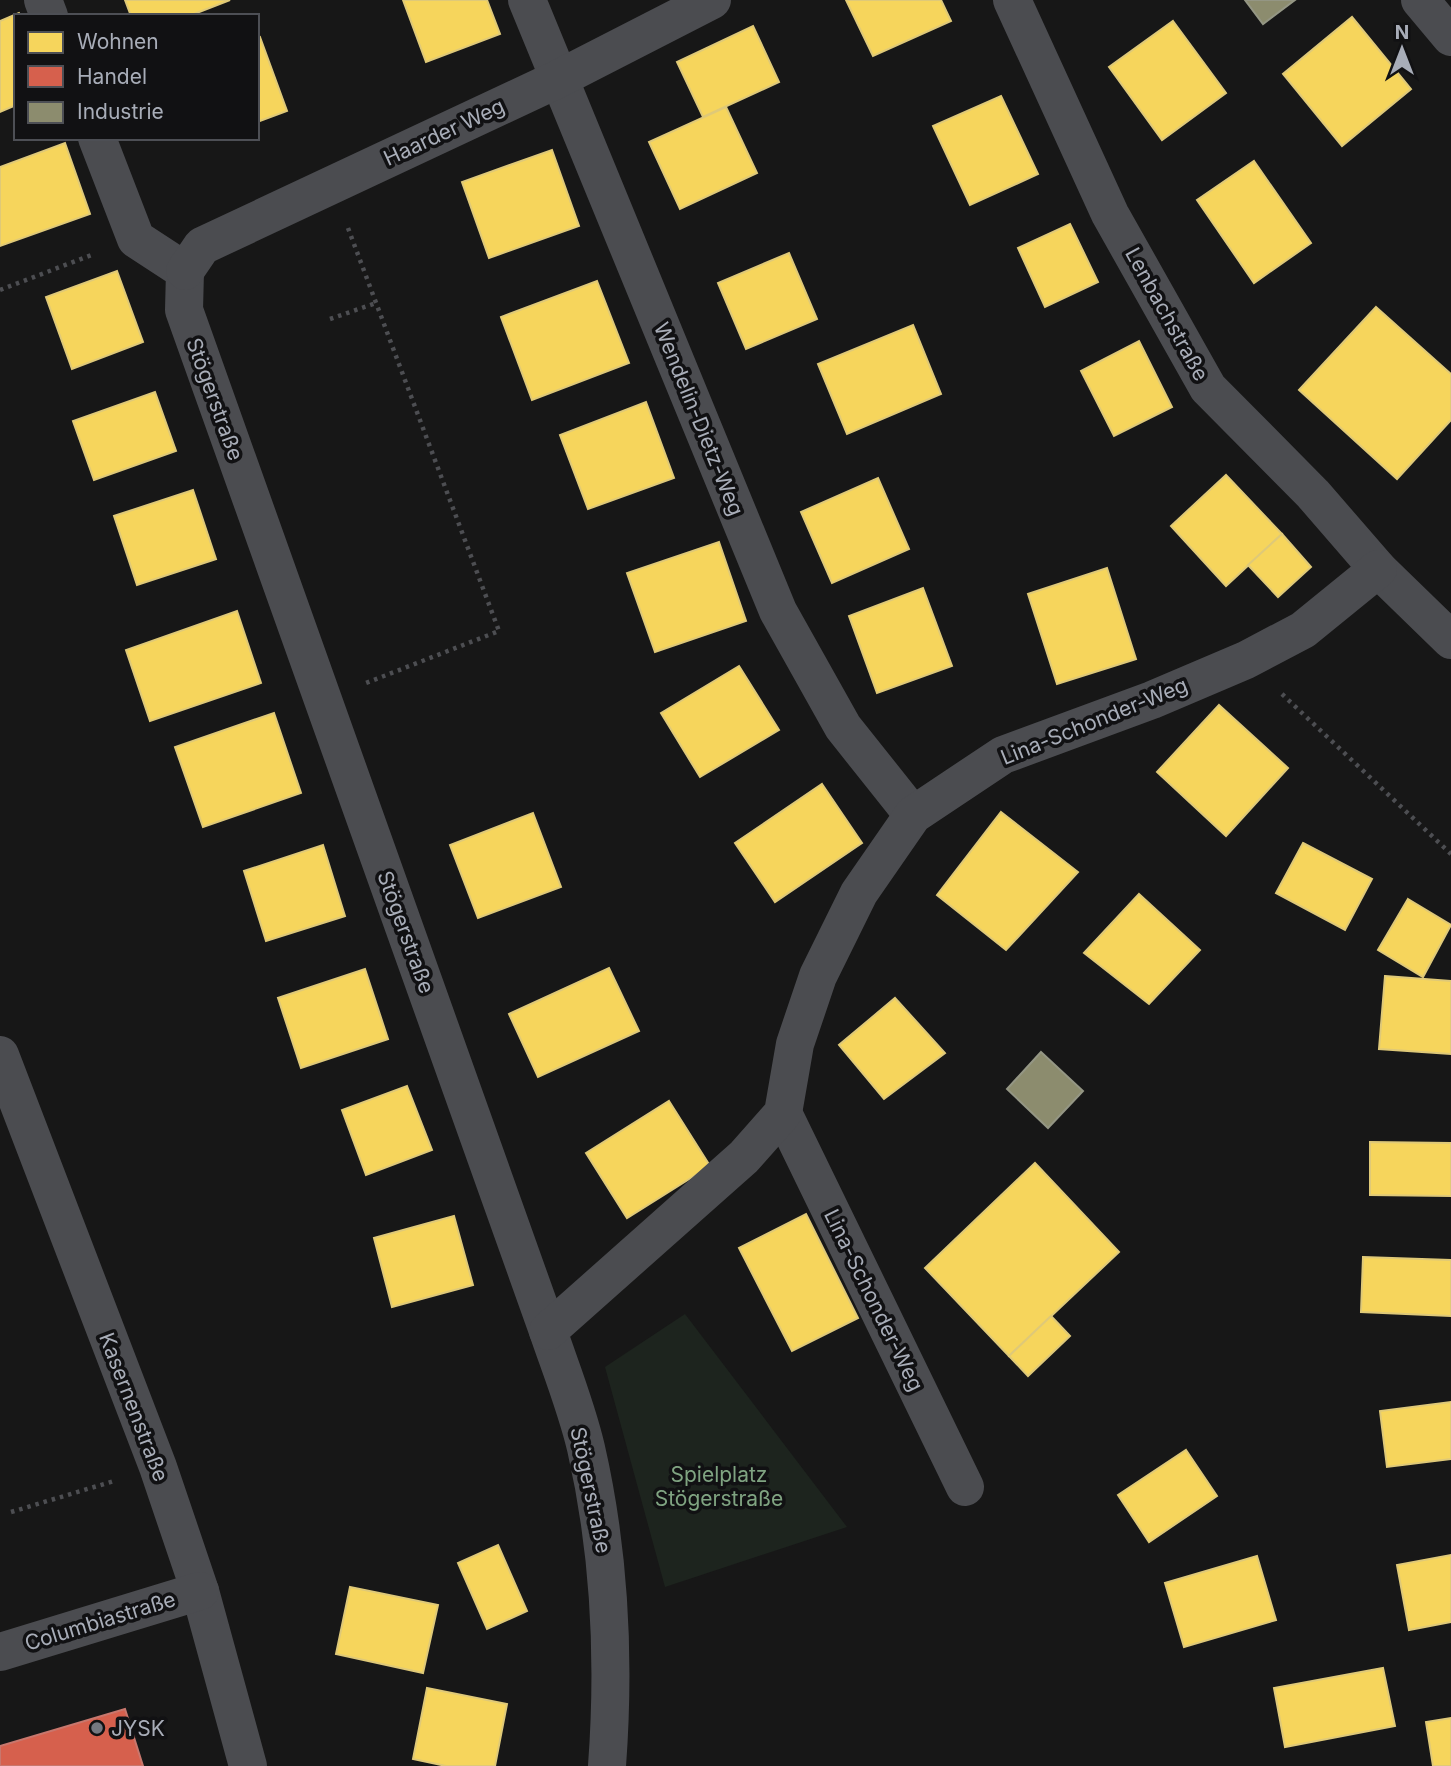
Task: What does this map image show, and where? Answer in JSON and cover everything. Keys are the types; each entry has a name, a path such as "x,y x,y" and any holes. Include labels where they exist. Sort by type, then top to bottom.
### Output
{"street":[{"name":"Wendelin-Dietz-Weg","path":"527,0 778,611 843,727 913,815"},
{"name":"Haarder Weg","path":"185,271 202,246 558,79 712,0"},
{"name":"Lenbachstraße","path":"1012,0 1110,214 1208,388 1312,494 1378,569 1451,640"},
{"path":"1420,0 1451,37"},
{"path":"98,140 136,239 185,271"},
{"name":"Stögerstraße","path":"185,271 184,310 548,1331 586,1446 608,1577 613,1692 607,1766"},
{"name":"Lina-Schonder-Weg","path":"965,1487 783,1113 795,1044 818,976 859,892 913,815 1003,755 1152,700 1246,660 1303,630 1378,569"},
{"name":"Kasernenstraße","path":"0,1055 158,1467 200,1591 248,1766"},
{"path":"548,1331 744,1157 783,1113"},
{"name":"Columbiastraße","path":"0,1652 200,1591"}],"path":[{"path":"323,699 499,631 331,185"},
{"path":"0,290 136,239"},
{"path":"330,318 376,303"},
{"path":"1246,660 1451,853"},
{"path":"11,1512 158,1467"}],"green space":[{"name":"Spielplatz Stögerstraße","path":"685,1314 847,1527 665,1587 605,1367"}],"building: Wohnen":[{"path":"125,0 230,0 194,14 130,14"},
{"path":"403,0 487,0 500,34 426,62"},
{"path":"846,0 941,0 951,21 873,56"},
{"path":"14,15 14,106 0,112 0,21"},
{"path":"1352,17 1411,89 1342,146 1283,74"},
{"path":"1173,21 1226,93 1162,140 1109,67"},
{"path":"753,26 779,82 703,117 677,62"},
{"path":"259,37 287,111 259,121"},
{"path":"1001,96 1038,174 970,205 933,126"},
{"path":"726,107 757,173 680,209 649,142"},
{"path":"65,143 90,214 0,246 0,167"},
{"path":"552,150 579,226 489,258 462,182"},
{"path":"1254,161 1311,243 1254,283 1197,200"},
{"path":"1070,224 1098,282 1045,307 1018,248"},
{"path":"789,253 817,319 746,349 718,283"},
{"path":"117,271 143,342 72,369 46,297"},
{"path":"597,281 629,363 532,400 501,317"},
{"path":"1376,307 1451,374 1451,420 1397,479 1299,390"},
{"path":"913,325 941,394 847,434 818,364"},
{"path":"1139,341 1172,407 1114,436 1081,371"},
{"path":"155,392 176,451 94,480 73,421"},
{"path":"646,402 674,478 588,509 560,435"},
{"path":"1226,475 1282,534 1226,586 1171,526"},
{"path":"878,478 909,549 832,583 801,512"},
{"path":"193,490 216,559 137,585 114,516"},
{"path":"1282,534 1311,567 1278,597 1248,565"},
{"path":"719,542 746,621 655,652 627,573"},
{"path":"1107,568 1136,659 1057,684 1028,594"},
{"path":"923,588 952,666 877,693 849,616"},
{"path":"237,611 261,683 150,721 126,650"},
{"path":"739,666 779,730 700,777 661,713"},
{"path":"1219,705 1288,768 1226,836 1157,772"},
{"path":"274,713 301,793 203,827 175,747"},
{"path":"822,784 862,843 775,902 735,843"},
{"path":"1001,812 1078,872 1006,950 937,895"},
{"path":"533,813 561,887 478,918 450,845"},
{"path":"1303,843 1372,879 1345,930 1276,893"},
{"path":"323,845 345,916 266,941 244,871"},
{"path":"1139,894 1200,950 1149,1004 1084,953"},
{"path":"1408,899 1451,925 1423,977 1378,950"},
{"path":"609,968 639,1031 538,1077 509,1014"},
{"path":"365,969 388,1039 301,1068 278,998"},
{"path":"1385,976 1451,981 1451,1054 1379,1049"},
{"path":"895,998 945,1053 884,1099 839,1045"},
{"path":"407,1086 432,1150 366,1175 342,1110"},
{"path":"669,1101 710,1166 627,1218 586,1153"},
{"path":"1370,1142 1451,1143 1451,1196 1370,1195"},
{"path":"1035,1163 1119,1252 1009,1356 925,1268"},
{"path":"806,1214 858,1318 792,1351 739,1248"},
{"path":"454,1216 473,1285 392,1307 374,1238"},
{"path":"1363,1257 1451,1260 1451,1316 1361,1312"},
{"path":"1051,1316 1070,1336 1028,1376 1009,1356"},
{"path":"1451,1402 1451,1459 1387,1467 1380,1411"},
{"path":"1186,1450 1217,1496 1149,1542 1118,1495"},
{"path":"498,1545 527,1611 487,1629 458,1563"},
{"path":"1451,1555 1451,1622 1409,1630 1397,1565"},
{"path":"1257,1556 1276,1620 1184,1647 1165,1583"},
{"path":"350,1587 438,1605 423,1673 336,1654"},
{"path":"1383,1668 1395,1726 1285,1747 1274,1688"},
{"path":"427,1688 507,1704 495,1766 446,1766 413,1759"},
{"path":"1451,1718 1451,1766 1433,1766 1426,1722"}],"building: Handel":[{"name":"JYSK","path":"125,1709 143,1766 0,1766 0,1746"}],"building: Industrie":[{"path":"1245,0 1295,0 1263,24"},
{"path":"1041,1052 1083,1091 1048,1128 1007,1089"}],"place":[{"name":"JYSK","path":"97,1728"}]}
